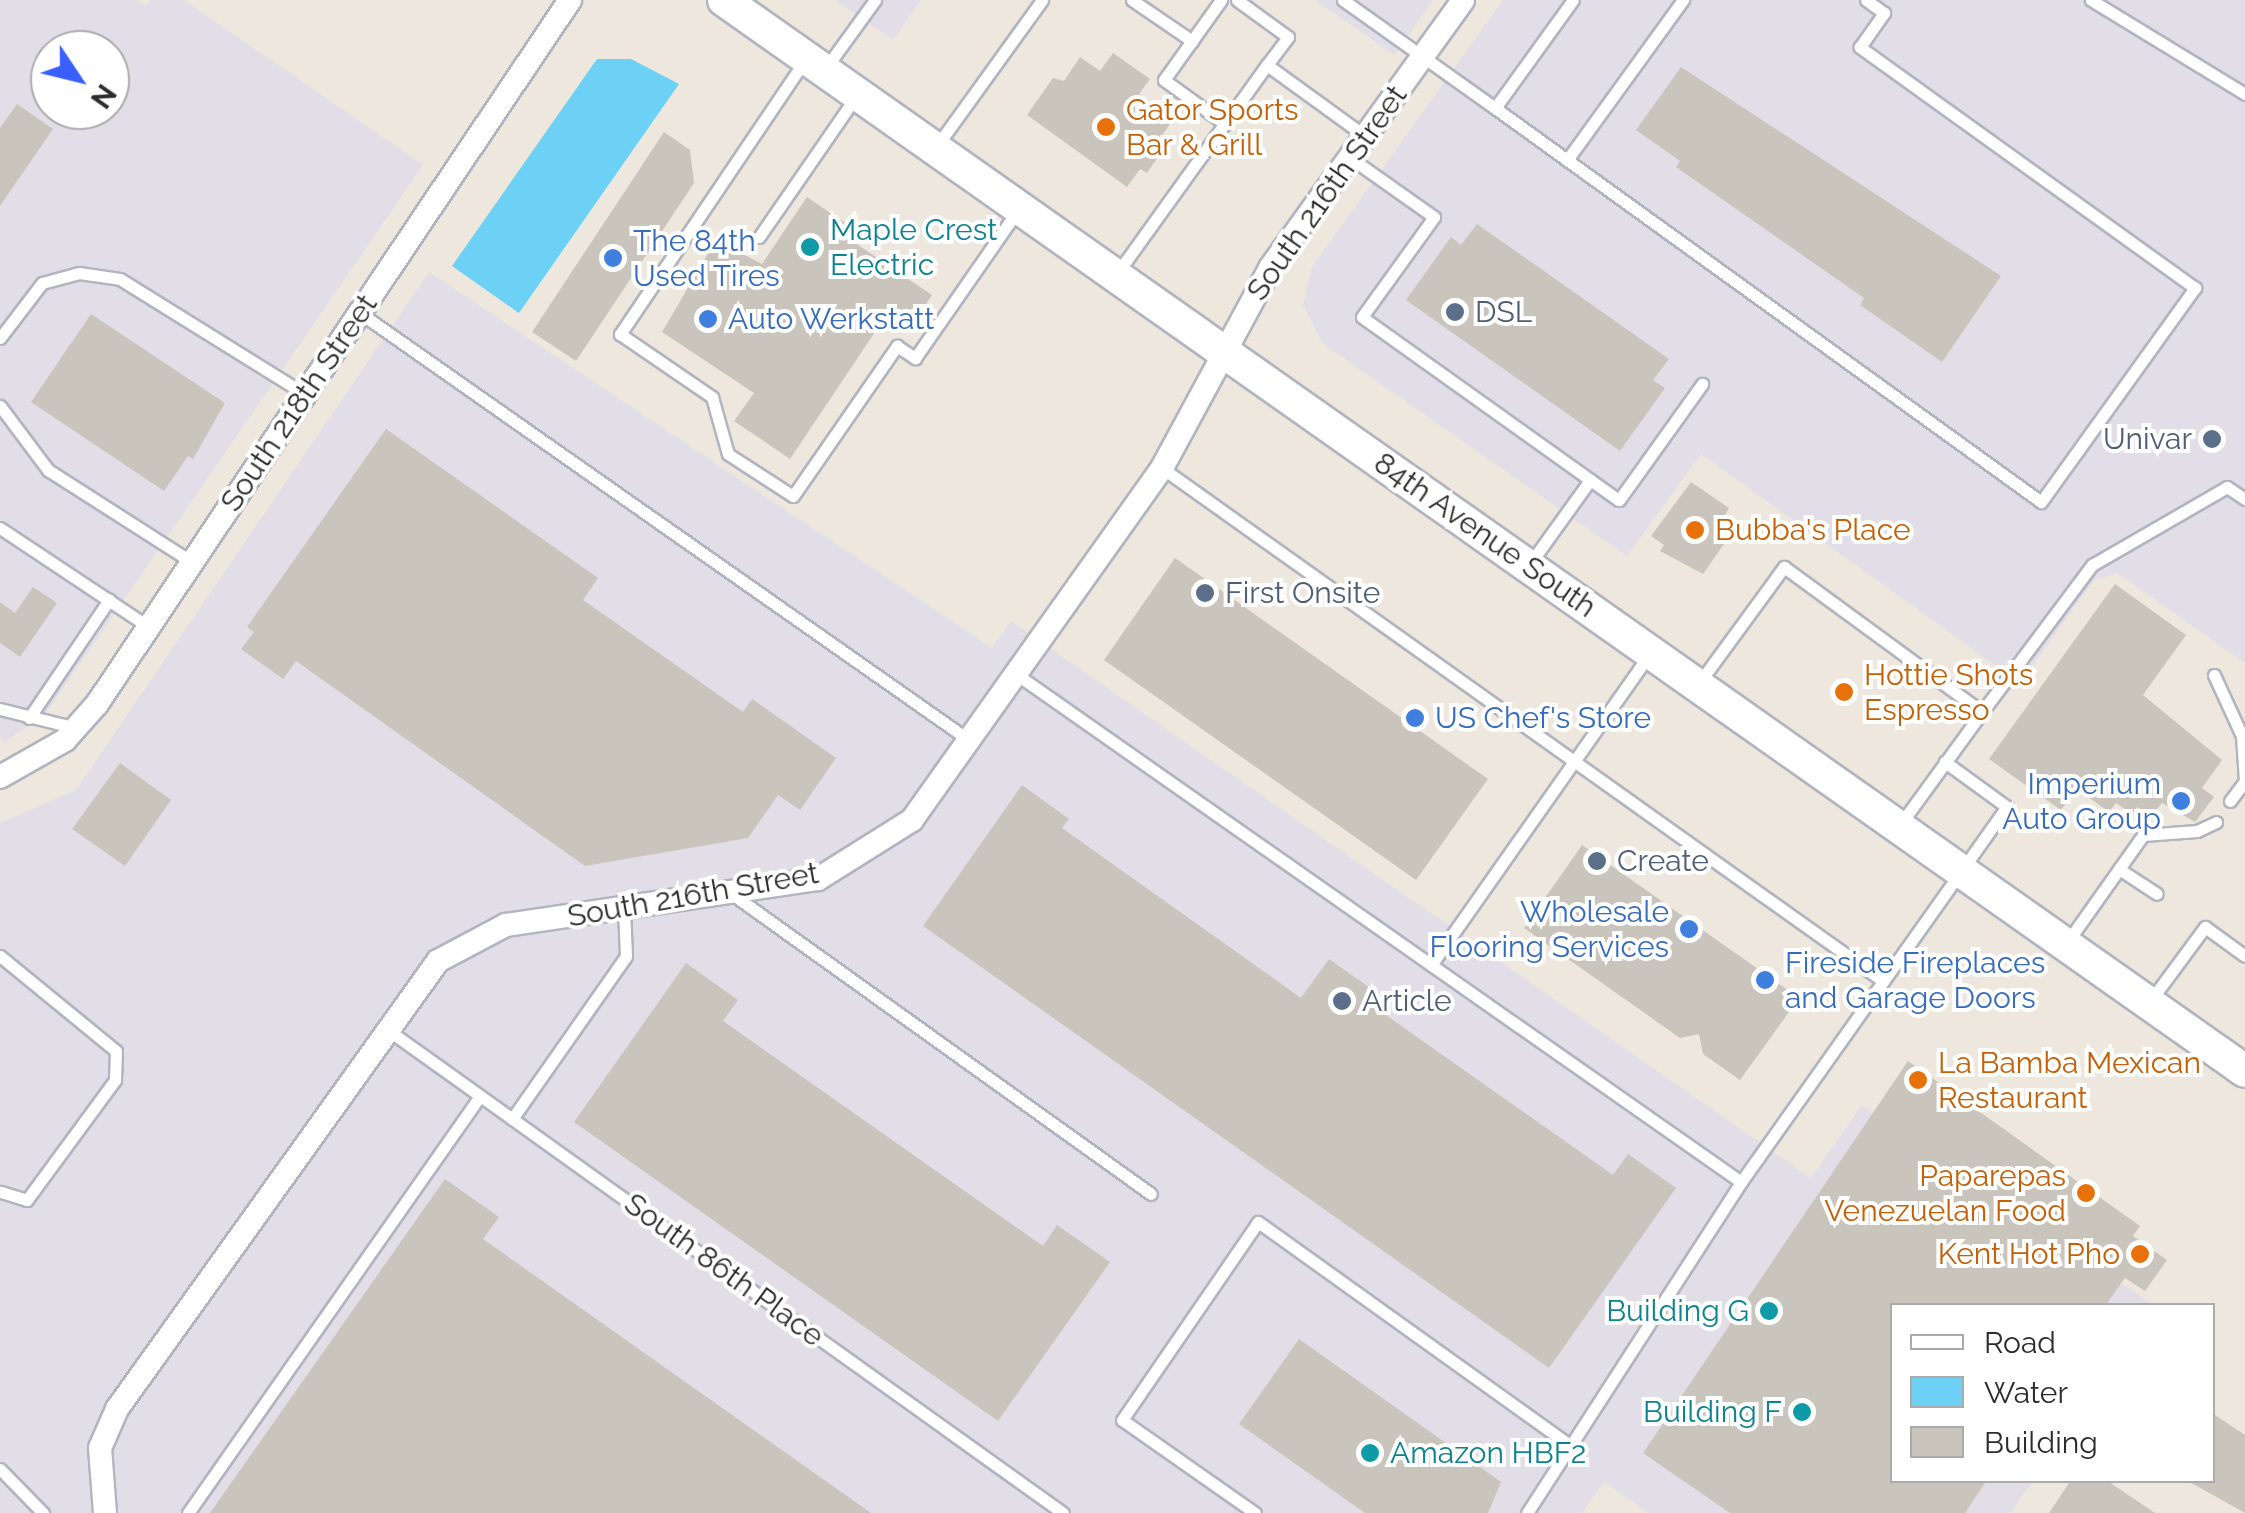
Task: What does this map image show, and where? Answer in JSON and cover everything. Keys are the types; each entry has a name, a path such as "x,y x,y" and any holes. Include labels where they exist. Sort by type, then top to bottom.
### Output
{"main road":[{"name":"84th Avenue South","path":"724,0 2245,1071"}],"street":[{"name":"South 218th Street","path":"0,778 28,767 76,728 149,627 570,0"},
{"name":"South 216th Street","path":"104,1513 100,1448 116,1408 384,1028 438,961 466,942 506,925 818,878 856,860 912,820 1162,468 1270,268 1463,0"}],"lane":[{"path":"875,0 815,64 620,334 712,397 728,454 792,496 898,346 914,358 1019,208"},
{"path":"935,148 1042,0"},
{"path":"1132,0 1192,41"},
{"path":"1221,0 1164,80 1226,124"},
{"path":"1116,276 1288,37 1237,0"},
{"path":"1342,0 2041,502 2195,288 1860,46 1884,13 1866,0"},
{"path":"1495,108 1573,0"},
{"path":"1567,160 1682,0"},
{"path":"2091,0 2245,94"},
{"path":"1268,65 1365,136"},
{"path":"759,237 858,94"},
{"path":"1350,157 1434,217 1362,317 1619,500 1702,384"},
{"path":"0,338 42,283 79,272 120,279 305,394"},
{"path":"360,312 970,740"},
{"path":"0,406 48,470 192,562"},
{"path":"1162,468 1572,764 1883,982"},
{"path":"1529,565 1590,480"},
{"path":"1898,827 2092,564 2227,488 2245,500"},
{"path":"0,528 149,627"},
{"path":"1697,685 1784,567 1982,712"},
{"path":"29,718 109,600"},
{"path":"1431,965 1650,652"},
{"path":"1016,674 1740,1182"},
{"path":"2214,675 2242,736 2245,780 2230,801"},
{"path":"0,709 76,728"},
{"path":"1526,1513 1740,1182 2007,808 1946,762"},
{"path":"2065,944 2142,835 2198,832 2216,822"},
{"path":"2119,869 2156,894"},
{"path":"729,892 1151,1194"},
{"path":"512,1119 626,956 624,908"},
{"path":"2149,1004 2206,926 2245,956"},
{"path":"0,956 116,1051 115,1080 27,1200 0,1192"},
{"name":"South 86th Place","path":"384,1028 1063,1513"},
{"path":"188,1513 480,1096"},
{"path":"1254,1513 1122,1420 1258,1222 1570,1445"},
{"path":"0,1469 43,1513"}],"shaded area":[{"path":"0,0 137,0 145,6 150,0 184,0 423,165 46,713 5,742 0,738"},
{"path":"835,0 921,0 893,40"},
{"path":"1315,0 1433,0 1394,55"},
{"path":"1503,0 2245,0 2245,663 2117,573 2094,580 2020,683 1701,454 1627,556 1322,343 1303,305 1312,267"},
{"path":"429,272 992,648 1011,621 1811,1178 1862,1105 2150,1303 1890,1303 1890,1483 2032,1483 2010,1513 1649,1513 1604,1482 1582,1513 0,1513 0,823 76,790"}],"water":[{"path":"597,59 631,59 679,84 519,313 452,266"}],"building":[{"name":"Gator Sports Bar & Grill","path":"1113,53 1150,79 1139,94 1174,118 1161,137 1168,142 1147,173 1140,169 1127,187 1027,115 1053,78 1064,81 1080,57 1100,71"},
{"path":"1681,67 2001,276 1942,362 1860,305 1864,298 1676,167 1680,161 1636,130"},
{"path":"17,104 30,113 30,130 52,130 0,206 0,128"},
{"name":"The 84th Used Tires","path":"664,132 690,150 694,183 576,361 532,332"},
{"path":"807,197 848,225 842,234 932,295 908,332 885,317 790,459 734,421 754,393 662,332 716,240 762,264"},
{"path":"1477,224 1669,359 1653,380 1665,388 1620,451 1406,300 1451,237 1461,245"},
{"path":"91,314 225,403 193,459 188,456 164,491 31,402"},
{"path":"386,429 598,578 583,600 743,712 752,699 836,758 800,810 778,795 748,838 585,866 296,661 283,679 241,649 254,632 247,627"},
{"name":"Bubba's Place","path":"1691,482 1729,508 1725,515 1738,524 1703,574 1660,551 1664,545 1651,536"},
{"path":"1175,558 1488,779 1416,880 1104,660"},
{"path":"2115,584 2186,635 2143,695 2222,760 2202,788 2214,797 2195,822 2162,803 2151,816 2137,807 2132,814 2116,803 2109,812 2076,788 2061,810 1989,759"},
{"path":"33,587 57,603 20,657 0,643 0,602 15,613"},
{"path":"120,763 171,800 125,866 72,829"},
{"path":"1022,785 1069,819 1062,828 1301,998 1329,959 1380,995 1373,1006 1613,1175 1628,1154 1676,1188 1549,1368 923,926"},
{"path":"1582,845 1799,998 1740,1080 1703,1054 1699,1034 1680,1038 1524,928"},
{"path":"686,963 738,1000 723,1021 1043,1246 1057,1225 1110,1262 998,1421 574,1122"},
{"path":"1908,1061 2140,1226 2133,1236 2167,1260 2145,1291 2125,1278 2107,1303 1890,1303 1890,1483 1985,1483 1965,1513 1730,1513 1643,1453"},
{"path":"445,1179 499,1217 483,1239 871,1513 210,1513"},
{"name":"Amazon HBF2","path":"1299,1339 1501,1482 1488,1513 1365,1513 1239,1424"},
{"path":"2215,1415 2245,1435 2245,1513 2191,1483 2215,1483"},
{"path":"2069,1483 2110,1483 2155,1513 2049,1513"}],"place":[{"name":"Gator Sports Bar & Grill","path":"1106,127"},
{"name":"Maple Crest Electric","path":"810,247"},
{"name":"The 84th Used Tires","path":"613,258"},
{"name":"DSL","path":"1455,312"},
{"name":"Auto Werkstatt","path":"708,319"},
{"name":"Univar","path":"2212,439"},
{"name":"Bubba's Place","path":"1695,530"},
{"name":"First Onsite","path":"1205,593"},
{"name":"Hottie Shots Espresso","path":"1844,692"},
{"name":"US Chef's Store","path":"1415,718"},
{"name":"Imperium Auto Group","path":"2181,801"},
{"name":"Create","path":"1597,861"},
{"name":"Wholesale Flooring Services","path":"1689,929"},
{"name":"Fireside Fireplaces and Garage Doors","path":"1765,980"},
{"name":"Article","path":"1342,1001"},
{"name":"La Bamba Mexican Restaurant","path":"1918,1080"},
{"name":"Paparepas Venezuelan Food","path":"2086,1193"},
{"name":"Kent Hot Pho","path":"2140,1254"},
{"name":"Building G","path":"1769,1311"},
{"name":"Building F","path":"1802,1412"},
{"name":"Amazon HBF2","path":"1370,1453"}]}
